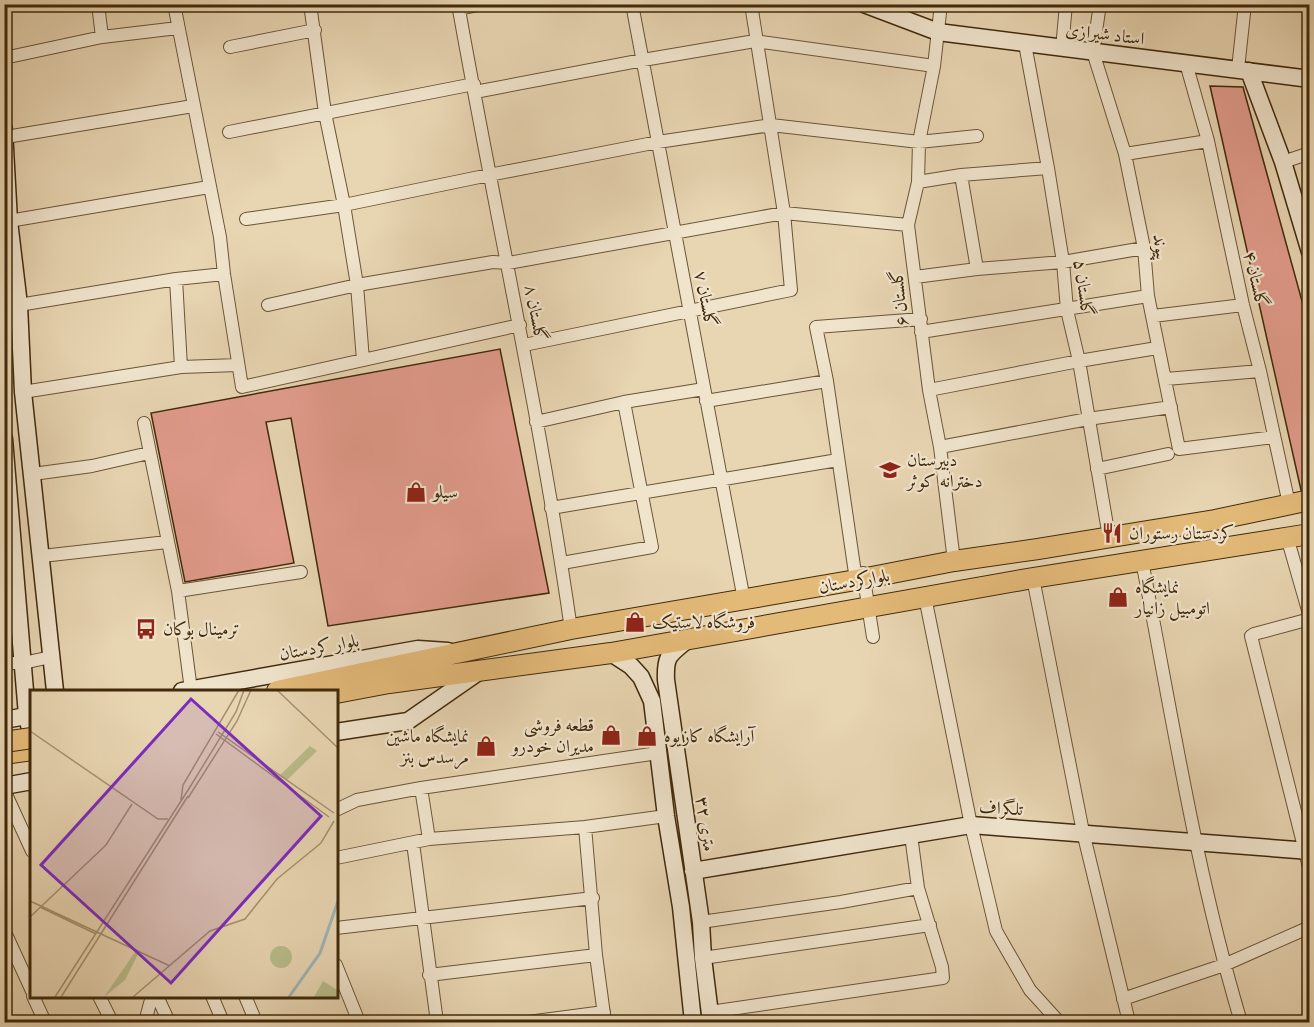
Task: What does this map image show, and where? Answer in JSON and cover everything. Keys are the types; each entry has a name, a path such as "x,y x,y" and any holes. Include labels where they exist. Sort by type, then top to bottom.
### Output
{"main road":[{"name":"بلوارکردستان","path":"282,690 571,629 744,600 860,573 954,561 1215,520 1310,500"},
{"name":"بلوارکردستان","path":"338,693 389,683 686,641 1033,578 1310,534"},
{"path":"4,742 30,738"},
{"path":"4,754 30,750"}],"street":[{"path":"98,4 102,37"},
{"path":"174,4 220,237 242,387 520,325"},
{"path":"310,4 325,112 357,285 363,360"},
{"path":"458,7 483,4"},
{"name":"گلستان ۷","path":"632,4 744,600"},
{"path":"524,345 791,290 784,213 771,125 755,41 751,4"},
{"name":"استاد شیرازی","path":"864,4 938,32 1310,79"},
{"name":"گلستان ۶","path":"941,4 934,66 919,142 918,182 908,225 928,390 940,447 954,561"},
{"path":"1062,49 1066,4"},
{"path":"1093,52 1100,4"},
{"path":"1245,4 1243,70 1283,162 1309,249"},
{"name":"گلستان ۸","path":"458,7 524,345 562,563 571,629"},
{"path":"4,58 102,37 178,28"},
{"path":"231,47 315,30"},
{"path":"229,132 325,112 755,41 934,66"},
{"name":"گلستان ۵","path":"1025,44 1063,262 1067,310 1109,537"},
{"name":"پیوند","path":"1093,52 1125,154 1144,248 1148,297 1157,348 1171,407 1174,452"},
{"name":"گلستان ۴","path":"1186,63 1208,141 1289,504"},
{"path":"55,690 23,392 19,305 9,221 5,133 193,106"},
{"path":"246,219 344,205 658,142 771,125 919,142 977,136"},
{"path":"1125,154 1208,141"},
{"path":"1283,162 1310,153"},
{"path":"918,182 961,175 1048,168"},
{"path":"961,175 977,269"},
{"path":"9,221 209,187"},
{"path":"268,305 357,285 494,262 508,263 784,213 908,225"},
{"path":"915,278 977,269 1063,262 1144,248"},
{"path":"19,305 176,279 224,274"},
{"path":"176,279 181,367"},
{"path":"873,637 838,460 827,381 816,327 921,325 1067,310 1148,297"},
{"path":"1153,316 1243,305"},
{"path":"928,390 1157,348"},
{"path":"23,392 181,367 238,365"},
{"path":"1166,380 1260,371"},
{"path":"536,422 624,402 827,381"},
{"path":"562,563 652,547 624,402"},
{"path":"940,447 1088,419 1171,407"},
{"path":"144,423 178,591 186,690"},
{"path":"1097,469 1174,452 1274,437"},
{"path":"4,440 29,715 4,720"},
{"path":"33,474 92,466 149,453"},
{"path":"551,508 838,460"},
{"path":"1287,537 1310,618 1251,636 1307,850 1310,872"},
{"path":"42,556 167,542"},
{"path":"1143,561 1197,841 1224,964 1241,1023"},
{"path":"178,591 301,572"},
{"path":"1033,578 1083,832 1129,1023"},
{"path":"925,597 971,825 996,931 1030,990 1059,1023"},
{"name":"۳۲ متری","path":"686,641 668,656 665,662 666,680 701,922 710,1017"},
{"name":"بلوار کردستان","path":"186,690 418,649 464,652"},
{"name":"۳۲ متری","path":"611,653 641,677 652,701 666,816 681,907 693,1023"},
{"path":"4,663 23,663 51,657"},
{"name":"بلوارکردستان","path":"338,732 408,721 481,670"},
{"path":"338,809 357,800 421,788 658,753"},
{"path":"30,782 4,788 30,846"},
{"path":"421,788 429,839"},
{"path":"338,858 429,839 585,827 666,816"},
{"name":"تلگراف","path":"693,871 971,825 1307,850"},
{"path":"528,1023 605,1017 585,827"},
{"path":"710,1017 943,978 942,967 918,888 911,835"},
{"path":"413,843 437,1023"},
{"path":"701,922 841,902 918,888"},
{"path":"338,928 593,898"},
{"path":"703,958 930,925"},
{"path":"1123,999 1224,964 1310,927"},
{"path":"4,930 8,948 30,987"},
{"path":"429,975 597,955"},
{"path":"338,970 359,1023"},
{"path":"33,997 45,1023"},
{"path":"99,997 112,1023"},
{"path":"145,1023 152,997"},
{"path":"157,997 169,1023"},
{"path":"212,997 223,1023"},
{"path":"245,997 256,1023"}],"building":[{"path":"1210,86 1243,87 1310,330 1310,488 1301,490"},
{"name":"سیلو","path":"500,349 549,593 328,626 291,418 266,422 294,563 185,582 151,413"},
{"path":"1303,810 1310,810 1310,835"}],"place":[{"name":"دبیرستان دخترانه کوثر","path":"890,470"},
{"name":"سیلو","path":"416,492"},
{"name":"کردستان رستوران","path":"1112,533"},
{"name":"نمایشگاه اتومبیل زانیار","path":"1118,597"},
{"name":"فروشگاه لاستیک","path":"635,622"},
{"name":"ترمینال بوکان","path":"146,629"},
{"name":"قطعه فروشی مدیران خودرو","path":"611,735"},
{"name":"آرایشگاه کازیوه","path":"647,736"},
{"name":"نمایشگاه ماشین مرسدس بنز","path":"486,746"}]}
